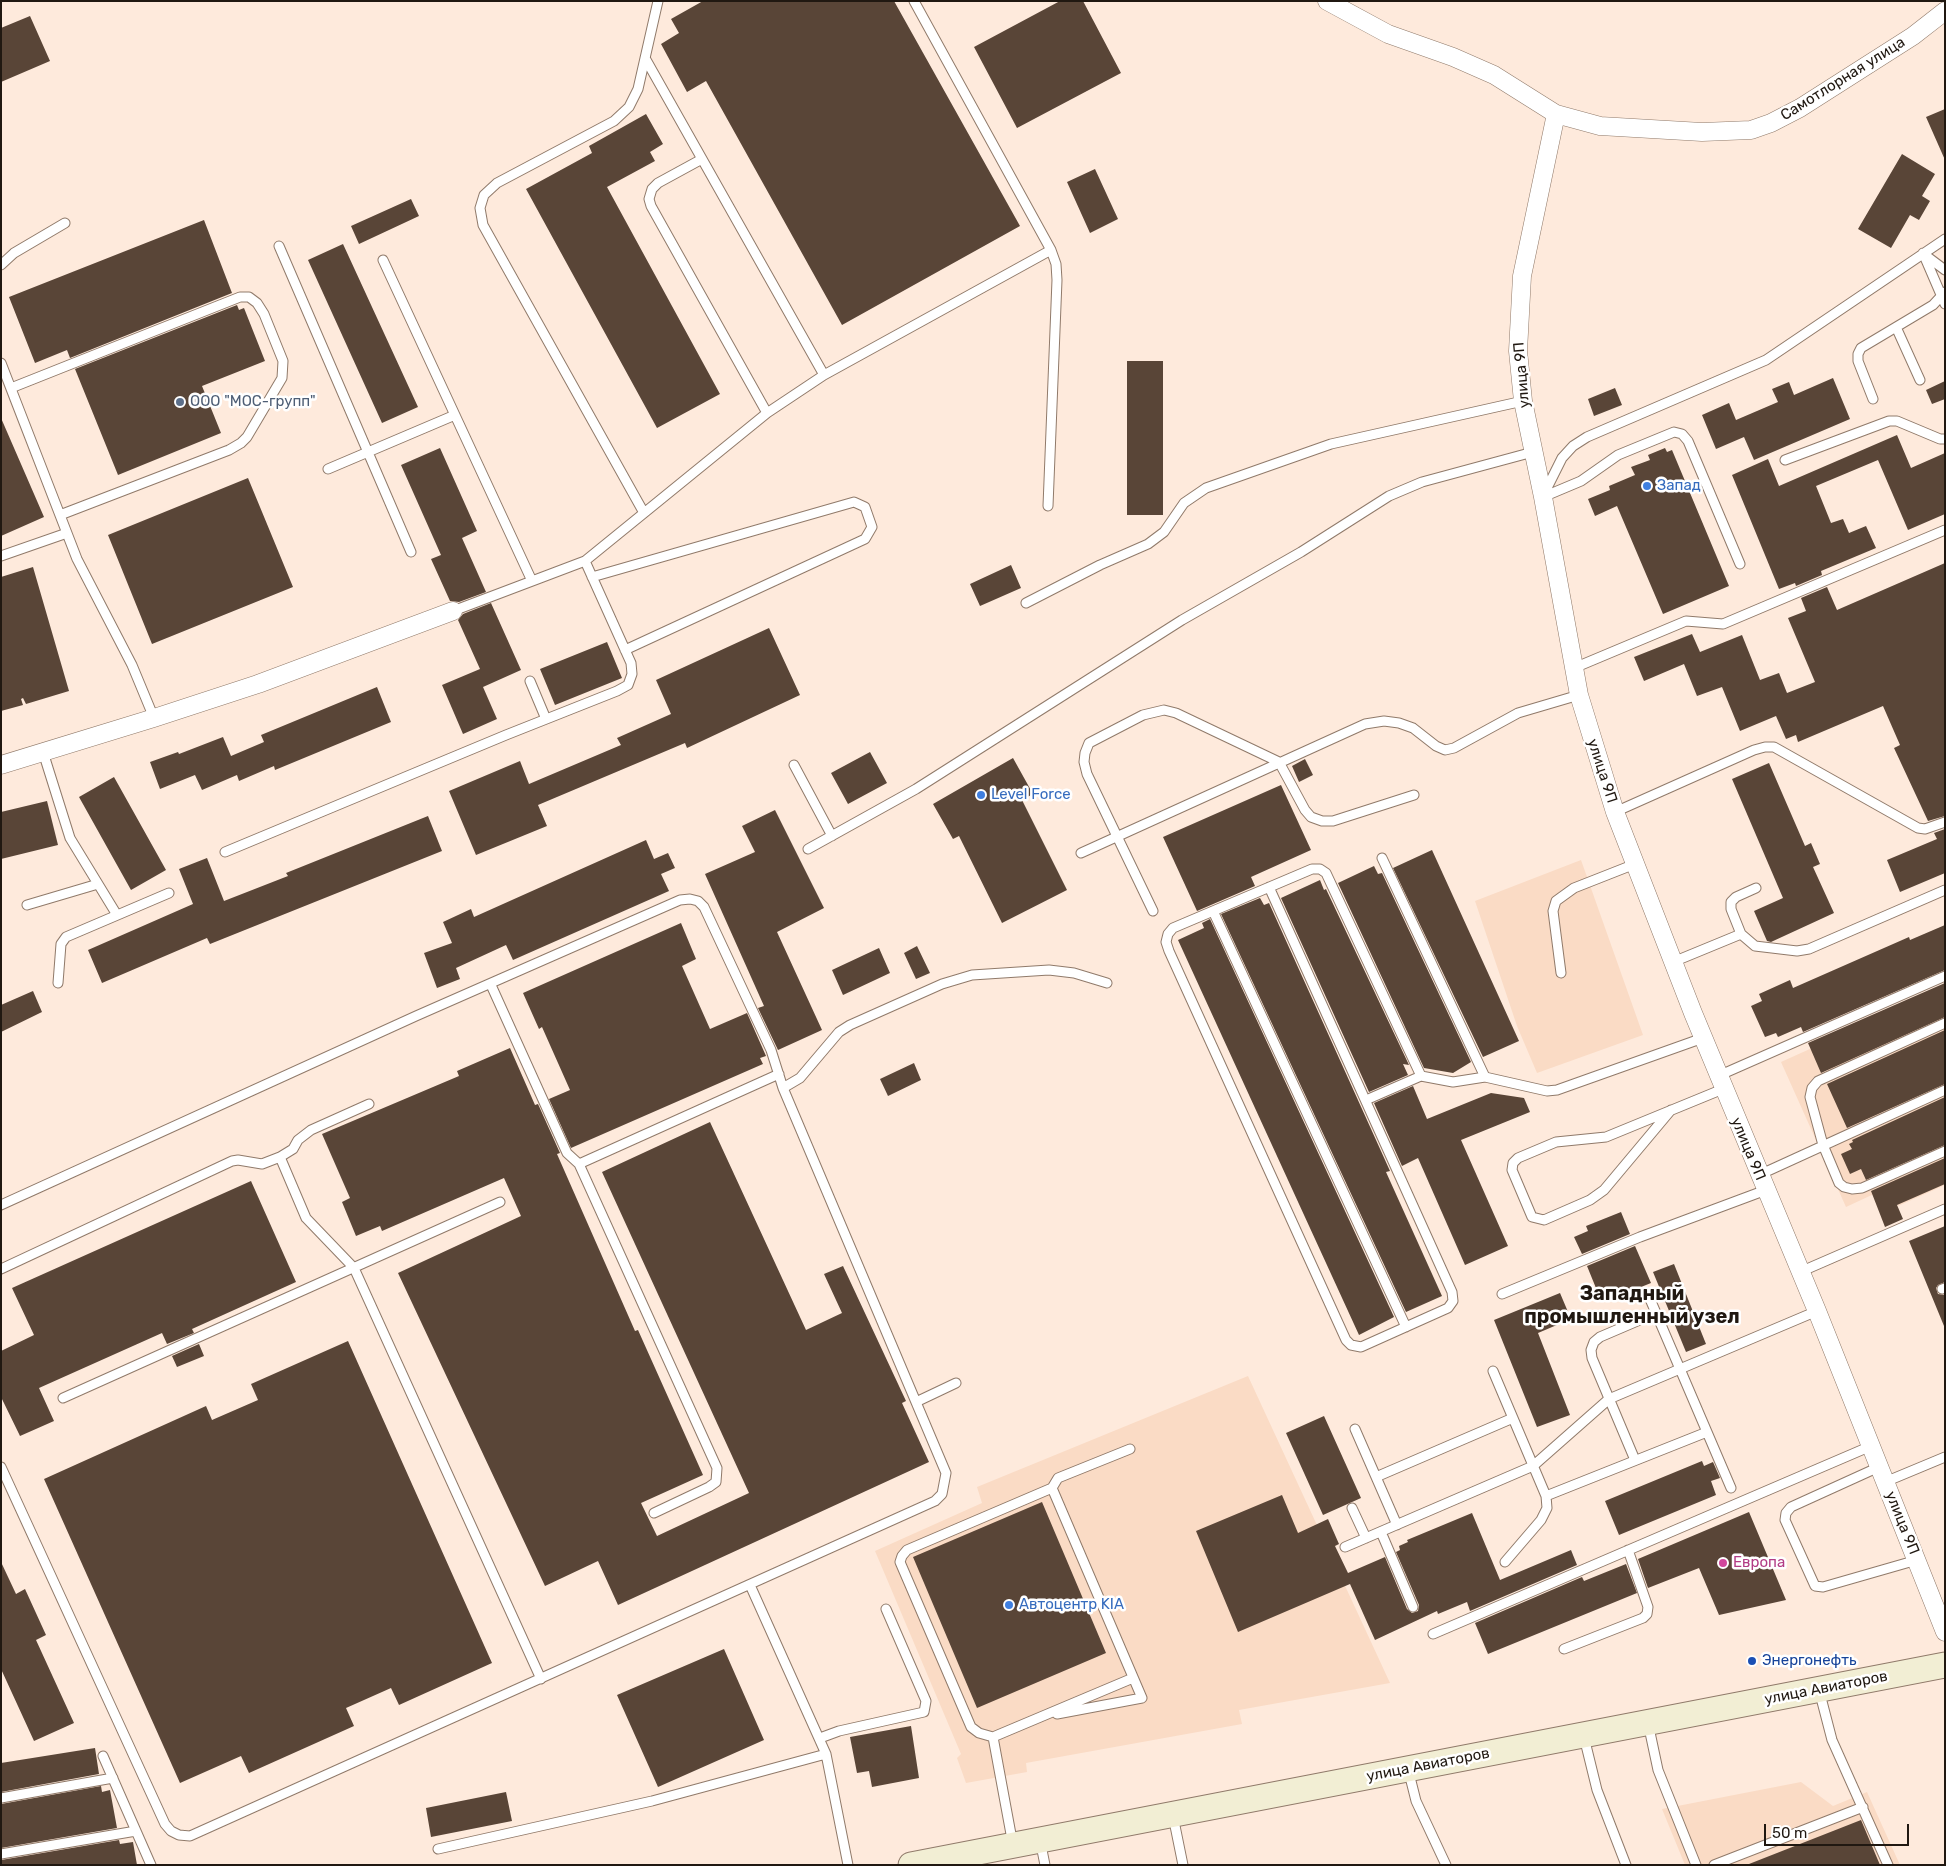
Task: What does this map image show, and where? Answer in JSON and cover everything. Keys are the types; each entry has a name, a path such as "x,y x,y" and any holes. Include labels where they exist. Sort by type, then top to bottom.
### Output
{"main road":[{"name":"улица Авиаторов","path":"911,1865 1945,1665"}],"street":[{"path":"1328,2 1388,34 1453,57 1494,75 1556,114"},
{"name":"Самотлорная улица","path":"1556,114 1600,126 1702,132 1751,130 1771,123 1800,108 1914,36 1945,11"},
{"name":"улица 9П","path":"1556,114 1522,276 1518,351 1522,401 1544,497 1579,695 1615,812 1702,1038 1817,1311 1945,1632"},
{"path":"1,765 258,684 452,611"}],"lane":[{"path":"644,513 483,224 480,208 484,195 497,183 614,121 629,107 638,90 658,1"},
{"path":"914,1 1051,250 1056,264 1057,280 1048,506"},
{"path":"645,58 824,375"},
{"path":"702,159 658,183 652,189 649,199 656,215 767,413"},
{"path":"1,265 14,253 66,223"},
{"path":"1544,497 1553,472 1573,446 1587,437 1766,360 1945,239"},
{"path":"279,246 411,552"},
{"path":"452,611 585,561 767,413 824,375 1051,250"},
{"path":"1923,253 1945,270"},
{"path":"1873,399 1858,361 1858,354 1861,348 1944,298 1923,253"},
{"path":"383,260 532,581"},
{"path":"11,388 240,296 249,297 257,303 264,314 283,360 282,378 247,437 241,443 229,450 60,515"},
{"path":"1896,327 1920,380"},
{"path":"1,363 77,559 132,665 154,718"},
{"path":"1026,603 1100,565 1148,544 1164,532 1184,503 1206,488 1331,444 1522,401"},
{"path":"328,469 455,415"},
{"path":"1785,460 1889,421 1897,420 1940,439 1945,439"},
{"path":"1544,497 1581,481 1618,455 1674,432 1682,434 1688,441 1740,564"},
{"path":"808,849 916,789 1182,620 1301,552 1389,496 1422,482 1533,452"},
{"path":"592,577 854,502 865,507 872,527 865,538 625,650"},
{"path":"1574,668 1686,620 1722,624 1945,530"},
{"path":"1,556 67,533"},
{"path":"225,852 628,685 632,674 631,663 585,561"},
{"path":"530,681 546,719"},
{"path":"1081,853 1347,730 1365,724 1384,721 1398,722 1413,728 1436,746 1445,750 1454,748 1518,713 1579,695"},
{"path":"1153,911 1087,774 1085,753 1089,743 1144,715 1164,710 1176,713 1279,762 1304,810 1311,816 1322,820 1333,821 1414,795"},
{"path":"1615,812 1765,747 1774,747 1918,828 1935,827 1945,822"},
{"path":"43,752 70,838 117,915"},
{"path":"794,765 832,836"},
{"path":"1382,858 1485,1077"},
{"path":"1561,974 1553,911 1556,901 1574,888 1635,864"},
{"path":"1269,887 1452,1292 1453,1301 1448,1308 1361,1347 1351,1345 1346,1340 1169,951 1166,942 1168,934 1173,928 1269,887 1312,869 1320,869 1326,873 1421,1076"},
{"path":"27,905 98,884"},
{"path":"1756,888 1736,897 1731,902 1731,910 1741,934 1755,946 1761,948 1797,951 1809,949 1945,890"},
{"path":"58,983 61,944 66,937 169,893"},
{"path":"1,1205 416,1016 491,985 680,900 690,899 698,901 704,908 771,1050 783,1088 946,1473 942,1494 935,1501 190,1836 171,1832 166,1824 1,1467"},
{"path":"1213,911 1406,1327"},
{"path":"1673,962 1741,934"},
{"path":"783,1088 800,1078 839,1032 850,1025 942,984 972,975 1049,970 1074,973 1107,983"},
{"path":"1671,1110 1604,1190 1590,1200 1544,1220 1532,1217 1512,1170 1513,1163 1518,1158 1556,1142 1606,1137 1671,1110 1720,1082 1945,976"},
{"path":"491,985 566,1153 579,1164 717,1468 716,1482 710,1487 654,1512"},
{"path":"1945,1023 1818,1081 1812,1088 1810,1097 1822,1146 1839,1183 1852,1189 1862,1188 1945,1151"},
{"path":"1366,1100 1421,1076 1453,1082 1485,1077 1547,1091 1557,1090 1702,1038"},
{"path":"579,1164 779,1074"},
{"path":"1502,1294 1640,1237 1762,1183 1822,1146 1945,1090"},
{"path":"1,1269 232,1161 238,1160 262,1164 280,1158 293,1149 298,1140 311,1130 369,1104"},
{"path":"280,1158 306,1218 354,1268 541,1679"},
{"path":"63,1398 500,1202"},
{"path":"1800,1272 1945,1209"},
{"path":"1650,1299 1731,1488"},
{"path":"1345,1547 1533,1466 1609,1399 1817,1311"},
{"path":"1635,1460 1592,1358 1591,1350 1594,1342 1600,1337 1656,1313"},
{"path":"1493,1371 1546,1496 1547,1508 1542,1520 1505,1562"},
{"path":"916,1402 956,1384"},
{"path":"1376,1477 1513,1418"},
{"path":"1355,1428 1397,1525"},
{"path":"1546,1496 1707,1432"},
{"path":"1433,1634 1871,1446"},
{"path":"1130,1449 1058,1478 1052,1488 907,1550 902,1556 902,1570 971,1727 979,1733 993,1737 1133,1678"},
{"path":"1917,1560 1824,1587 1815,1586 1810,1579 1785,1520 1786,1513 1791,1507 1882,1474 1945,1457"},
{"path":"1037,1718 1142,1698 1052,1488"},
{"path":"1352,1508 1366,1538"},
{"path":"1381,1532 1414,1607"},
{"path":"1564,1649 1643,1618 1647,1614 1648,1607 1628,1550"},
{"path":"750,1585 826,1754 848,1865"},
{"path":"820,1738 839,1731 924,1712 926,1701 886,1609"},
{"path":"1819,1690 1829,1731 1888,1865"},
{"path":"1648,1723 1660,1776 1696,1865"},
{"path":"1583,1735 1597,1790 1626,1865"},
{"path":"993,1737 1013,1845"},
{"path":"438,1849 652,1802 826,1754"},
{"path":"103,1756 151,1865"},
{"path":"1408,1769 1416,1801 1446,1865"},
{"path":"1,1798 112,1778"},
{"path":"1714,1865 1863,1807"},
{"path":"1173,1814 1183,1865"},
{"path":"1,1854 136,1831"},
{"path":"1040,1840 1044,1865"}],"shaded area":[{"path":"1581,860 1643,1035 1537,1073 1517,1026 1475,901"},
{"path":"1945,988 1945,1185 1898,1206 1889,1187 1846,1207 1781,1062"},
{"path":"1248,1376 1390,1683 1239,1710 1242,1724 1026,1763 1027,1772 966,1783 957,1758 961,1754 875,1551 982,1503 977,1487"},
{"path":"1801,1782 1833,1806 1867,1792 1900,1865 1685,1865 1662,1809"}],"building":[{"path":"703,1 894,1 1020,226 842,325 706,81 687,92 661,44 679,33 671,19"},
{"path":"1060,1 1083,1 1121,73 1017,128 974,47"},
{"path":"30,16 50,61 1,82 1,28"},
{"path":"1945,109 1945,160 1926,117"},
{"path":"646,114 663,144 650,152 655,161 607,187 720,394 657,428 526,189 592,153 589,146"},
{"path":"1902,154 1935,174 1922,196 1930,201 1919,220 1910,215 1891,248 1858,229"},
{"path":"1095,169 1118,219 1090,233 1067,182"},
{"path":"411,199 419,216 359,244 351,226"},
{"path":"204,220 232,293 70,358 67,350 35,363 9,297"},
{"path":"343,244 418,407 382,423 308,260"},
{"path":"237,305 239,310 244,308 265,361 202,386 221,433 118,475 75,369"},
{"path":"1127,361 1163,361 1163,515 1127,515"},
{"path":"1833,378 1850,419 1754,460 1744,437 1716,449 1702,415 1729,403 1736,420 1778,402 1772,389 1789,382 1794,395"},
{"path":"1945,381 1945,399 1932,404 1926,390"},
{"path":"1615,388 1622,405 1594,416 1588,399"},
{"path":"1,418 44,517 1,536"},
{"path":"1897,435 1911,468 1945,453 1945,514 1908,530 1878,460 1816,486 1831,523 1843,519 1849,533 1866,526 1876,548 1821,571 1822,575 1796,586 1795,583 1779,589 1732,475 1768,459 1779,486"},
{"path":"440,448 477,531 462,538 486,592 459,602 450,601 431,559 441,555 401,465"},
{"path":"1665,448 1667,452 1672,450 1729,586 1663,614 1617,506 1595,516 1588,499 1610,490 1609,486 1635,475 1631,467 1650,460 1648,455"},
{"path":"248,478 293,587 152,644 108,535"},
{"path":"1945,563 1945,816 1928,821 1894,748 1900,745 1883,706 1798,742 1796,735 1786,739 1776,716 1740,731 1722,687 1697,696 1684,664 1644,681 1634,657 1692,634 1700,652 1742,635 1760,680 1779,673 1787,693 1815,682 1788,618 1806,611 1801,598 1827,587 1837,610"},
{"path":"1011,565 1021,588 980,606 970,584"},
{"path":"33,567 69,691 26,704 23,698 21,699 23,705 1,711 1,577"},
{"path":"491,603 521,670 483,687 497,719 463,734 442,685 480,669 458,620 463,614"},
{"path":"769,628 800,695 687,748 685,743 538,805 547,826 476,855 449,791 520,761 529,784 621,745 617,738 671,714 656,680"},
{"path":"607,642 622,678 555,705 540,669"},
{"path":"377,687 391,722 275,770 274,766 239,781 237,775 202,790 195,775 160,789 150,762 178,752 179,754 223,737 231,756 264,742 261,735"},
{"path":"870,752 887,783 848,804 831,773"},
{"path":"1013,758 1033,794 1022,800 1067,890 1002,923 959,836 953,839 933,804"},
{"path":"1305,759 1313,775 1299,782 1292,766"},
{"path":"1769,763 1805,846 1811,843 1820,864 1813,867 1834,913 1771,942 1767,941 1754,911 1783,898 1732,779"},
{"path":"114,777 166,870 131,890 79,797"},
{"path":"1281,785 1311,850 1251,877 1255,886 1197,911 1163,837"},
{"path":"47,801 58,845 1,859 1,812"},
{"path":"775,810 824,908 777,932 822,1030 778,1050 758,1008 764,1006 705,874 755,852 742,826"},
{"path":"428,816 442,851 210,944 207,938 102,983 88,950 193,904 179,869 207,858 224,901 288,876 286,873"},
{"path":"1945,829 1945,873 1900,892 1887,860 1937,839 1934,833"},
{"path":"646,840 654,859 668,853 675,868 661,874 669,891 513,960 506,945 456,968 460,979 437,988 424,953 452,943 443,922 471,909 474,917"},
{"path":"1432,850 1519,1041 1483,1057 1393,868"},
{"path":"1374,866 1378,874 1382,873 1471,1062 1453,1073 1424,1068 1338,883"},
{"path":"1320,880 1324,890 1326,889 1409,1065 1403,1064 1408,1075 1369,1092 1281,898"},
{"path":"1260,898 1264,905 1269,903 1390,1171 1386,1172 1442,1296 1406,1312 1221,914"},
{"path":"1210,919 1394,1317 1359,1335 1178,940 1204,928 1202,923"},
{"path":"681,923 696,959 682,966 710,1029 747,1013 766,1056 760,1058 763,1064 571,1148 549,1099 570,1090 542,1027 539,1029 523,993"},
{"path":"1945,925 1945,970 1803,1032 1801,1027 1778,1037 1776,1033 1765,1037 1751,1006 1762,1001 1759,994 1790,980 1793,988 1909,937 1910,940"},
{"path":"917,946 930,973 916,979 904,953"},
{"path":"879,948 890,973 843,995 832,970"},
{"path":"1945,983 1945,1017 1821,1073 1808,1043"},
{"path":"33,991 42,1012 1,1032 1,1005"},
{"path":"1945,1030 1945,1084 1847,1128 1827,1084"},
{"path":"510,1048 535,1105 538,1104 560,1153 557,1154 635,1331 638,1330 703,1475 641,1503 657,1536 749,1493 602,1172 710,1122 806,1330 842,1313 824,1274 843,1266 906,1401 902,1403 929,1462 618,1605 598,1561 545,1586 398,1273 521,1216 504,1178 382,1231 380,1226 356,1236 342,1202 350,1198 322,1134 459,1076 457,1071"},
{"path":"914,1063 921,1080 888,1096 880,1079"},
{"path":"1413,1086 1427,1119 1491,1093 1524,1098 1530,1112 1461,1140 1508,1246 1465,1265 1418,1158 1402,1166 1374,1103"},
{"path":"1945,1097 1945,1145 1866,1180 1861,1169 1850,1174 1841,1154 1852,1149 1849,1144 1853,1142 1852,1140"},
{"path":"1945,1158 1945,1184 1897,1205 1903,1219 1885,1227 1871,1191"},
{"path":"251,1181 296,1282 192,1329 194,1333 167,1344 162,1333 39,1388 54,1421 20,1436 1,1397 1,1351 34,1335 12,1288"},
{"path":"1621,1212 1630,1234 1582,1254 1574,1237 1588,1231 1586,1226"},
{"path":"1945,1226 1945,1282 1936,1288 1938,1294 1945,1295 1944,1326 1909,1241"},
{"path":"1635,1246 1651,1283 1616,1297 1612,1287 1598,1293 1587,1266"},
{"path":"1674,1264 1706,1344 1686,1352 1653,1272"},
{"path":"1560,1293 1571,1319 1538,1333 1570,1415 1537,1427 1494,1320"},
{"path":"348,1341 492,1663 399,1705 391,1688 346,1708 354,1726 249,1773 241,1756 180,1783 44,1479 206,1406 212,1420 258,1400 251,1384"},
{"path":"199,1344 204,1356 177,1367 172,1356"},
{"path":"1324,1416 1361,1498 1323,1515 1286,1433"},
{"path":"1702,1461 1704,1466 1713,1462 1720,1478 1711,1481 1716,1495 1619,1535 1605,1501"},
{"path":"1282,1495 1298,1533 1328,1519 1339,1544 1335,1546 1348,1573 1385,1557 1407,1609 1412,1613 1418,1611 1419,1605 1396,1552 1400,1550 1399,1546 1408,1542 1407,1540 1472,1513 1500,1580 1571,1550 1577,1565 1470,1611 1467,1602 1438,1614 1437,1611 1375,1640 1350,1584 1238,1632 1196,1531"},
{"path":"1042,1502 1106,1653 977,1708 913,1557"},
{"path":"1749,1512 1786,1600 1719,1615 1699,1568 1648,1588 1638,1559"},
{"path":"1,1562 16,1594 25,1589 46,1635 36,1640 74,1723 34,1741 1,1669"},
{"path":"1626,1564 1637,1593 1488,1654 1475,1623 1582,1577 1584,1581"},
{"path":"724,1649 764,1740 658,1787 617,1695"},
{"path":"911,1726 919,1778 872,1787 869,1771 857,1773 850,1737"},
{"path":"95,1748 99,1774 1,1792 1,1763"},
{"path":"101,1786 102,1792 110,1790 117,1828 1,1848 1,1804"},
{"path":"506,1792 512,1821 431,1837 426,1808"},
{"path":"1861,1820 1880,1865 1749,1865 1749,1864"},
{"path":"119,1840 120,1844 133,1842 137,1865 1,1865 1,1860"}],"place":[{"name":"ООО \"МОС-групп\"","path":"180,402"},
{"name":"Запад","path":"1647,486"},
{"name":"Level Force","path":"981,795"},
{"name":"Европа","path":"1723,1563"},
{"name":"Автоцентр KIA","path":"1009,1605"},
{"name":"Энергонефть","path":"1752,1661"}],"district":[{"name":"Западный промышленный узел","path":"1632,1306"}]}
